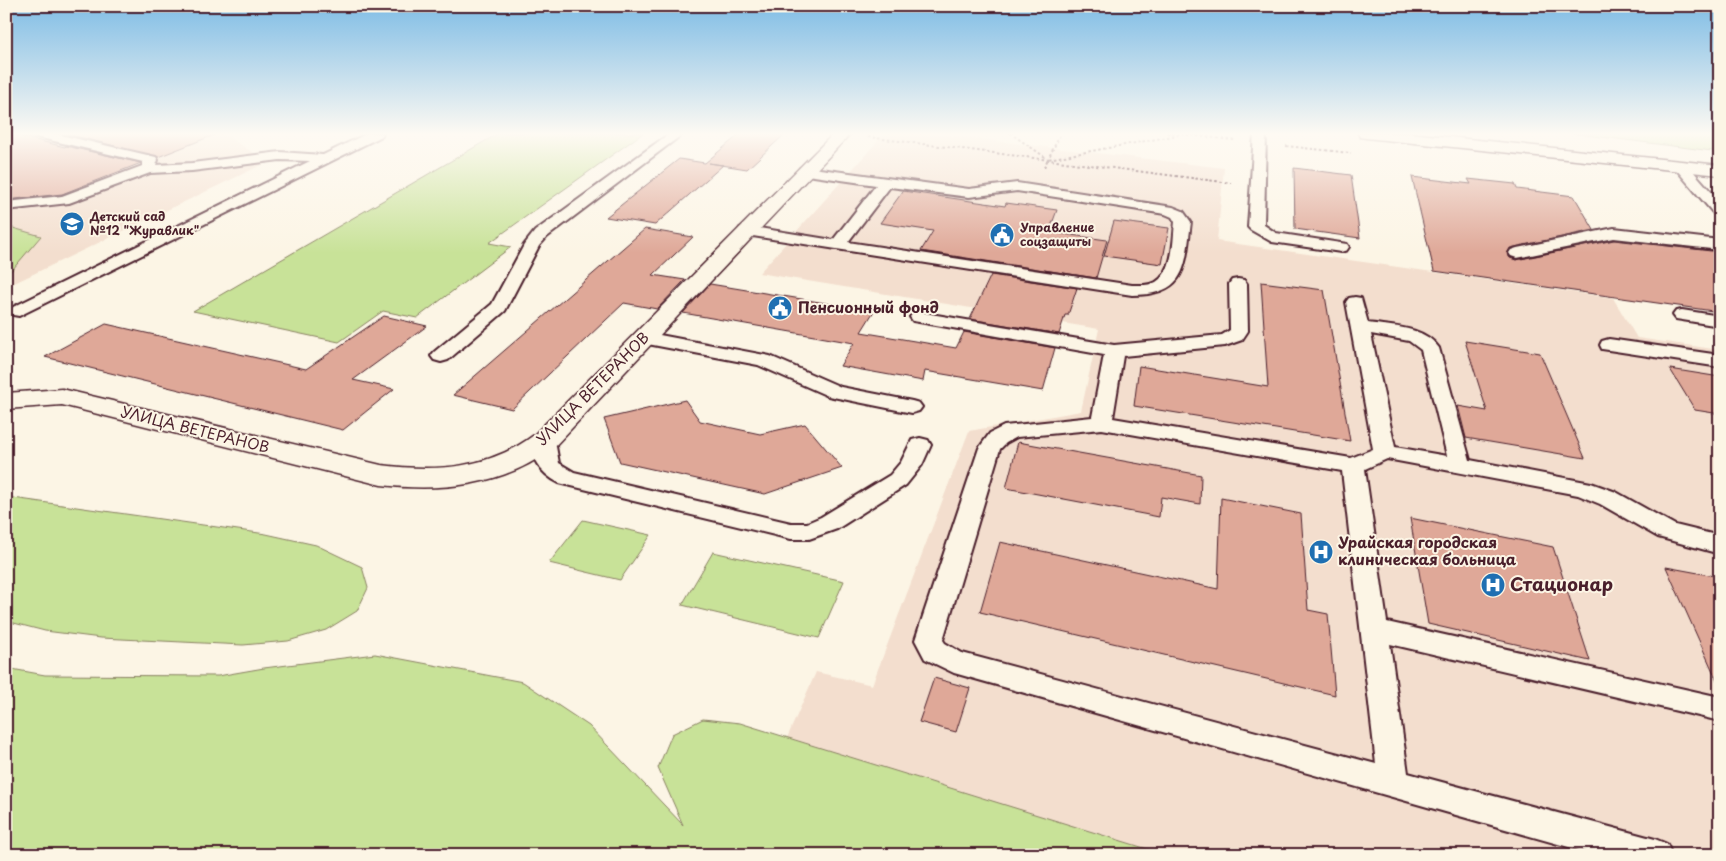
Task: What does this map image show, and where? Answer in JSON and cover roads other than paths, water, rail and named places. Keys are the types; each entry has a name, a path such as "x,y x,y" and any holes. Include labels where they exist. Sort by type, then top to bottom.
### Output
{"street":[{"name":"УЛИЦА ВЕТЕРАНОВ","path":"6,400 62,397 381,475 405,478 440,478 470,475 500,466 527,454 544,441 803,173"}],"lane":[{"path":"6,206 64,200 137,173"},
{"path":"19,311 296,173"},
{"path":"441,356 499,307 532,245 541,234 623,173"},
{"path":"746,231 1132,290 1154,289 1166,283 1174,274 1183,222 1178,214 1152,207 1034,190 1006,187 969,193 821,173"},
{"path":"1259,173 1256,227 1272,237 1342,247"},
{"path":"1687,173 1720,212"},
{"path":"837,245 886,182"},
{"path":"1517,253 1614,233 1720,245"},
{"path":"919,317 1114,351 1225,340 1235,336 1239,331 1238,284"},
{"path":"1384,452 1358,314 1415,336 1430,348 1460,466"},
{"path":"1682,315 1720,321"},
{"path":"644,338 763,360 835,392 912,407"},
{"path":"1608,345 1720,361"},
{"path":"1102,423 1114,351"},
{"path":"1655,855 954,662 935,651 929,640 990,448 998,438 1012,432 1102,423 1353,466 1384,452 1583,488 1608,498 1668,531 1720,545"},
{"path":"544,441 545,458 551,470 567,478 791,531 809,532 829,523 898,480 911,465 920,445"},
{"path":"1353,466 1394,783"},
{"path":"1375,630 1720,709"}],"place":[{"name":"Детский сад №12 \"Журавлик\"","path":"72,224"},
{"name":"Управление соцзащиты","path":"1002,235"},
{"name":"Пенсионный фонд","path":"780,308"},
{"name":"Урайская городская клиническая больница","path":"1321,552"},
{"name":"Стационар","path":"1493,585"}]}
